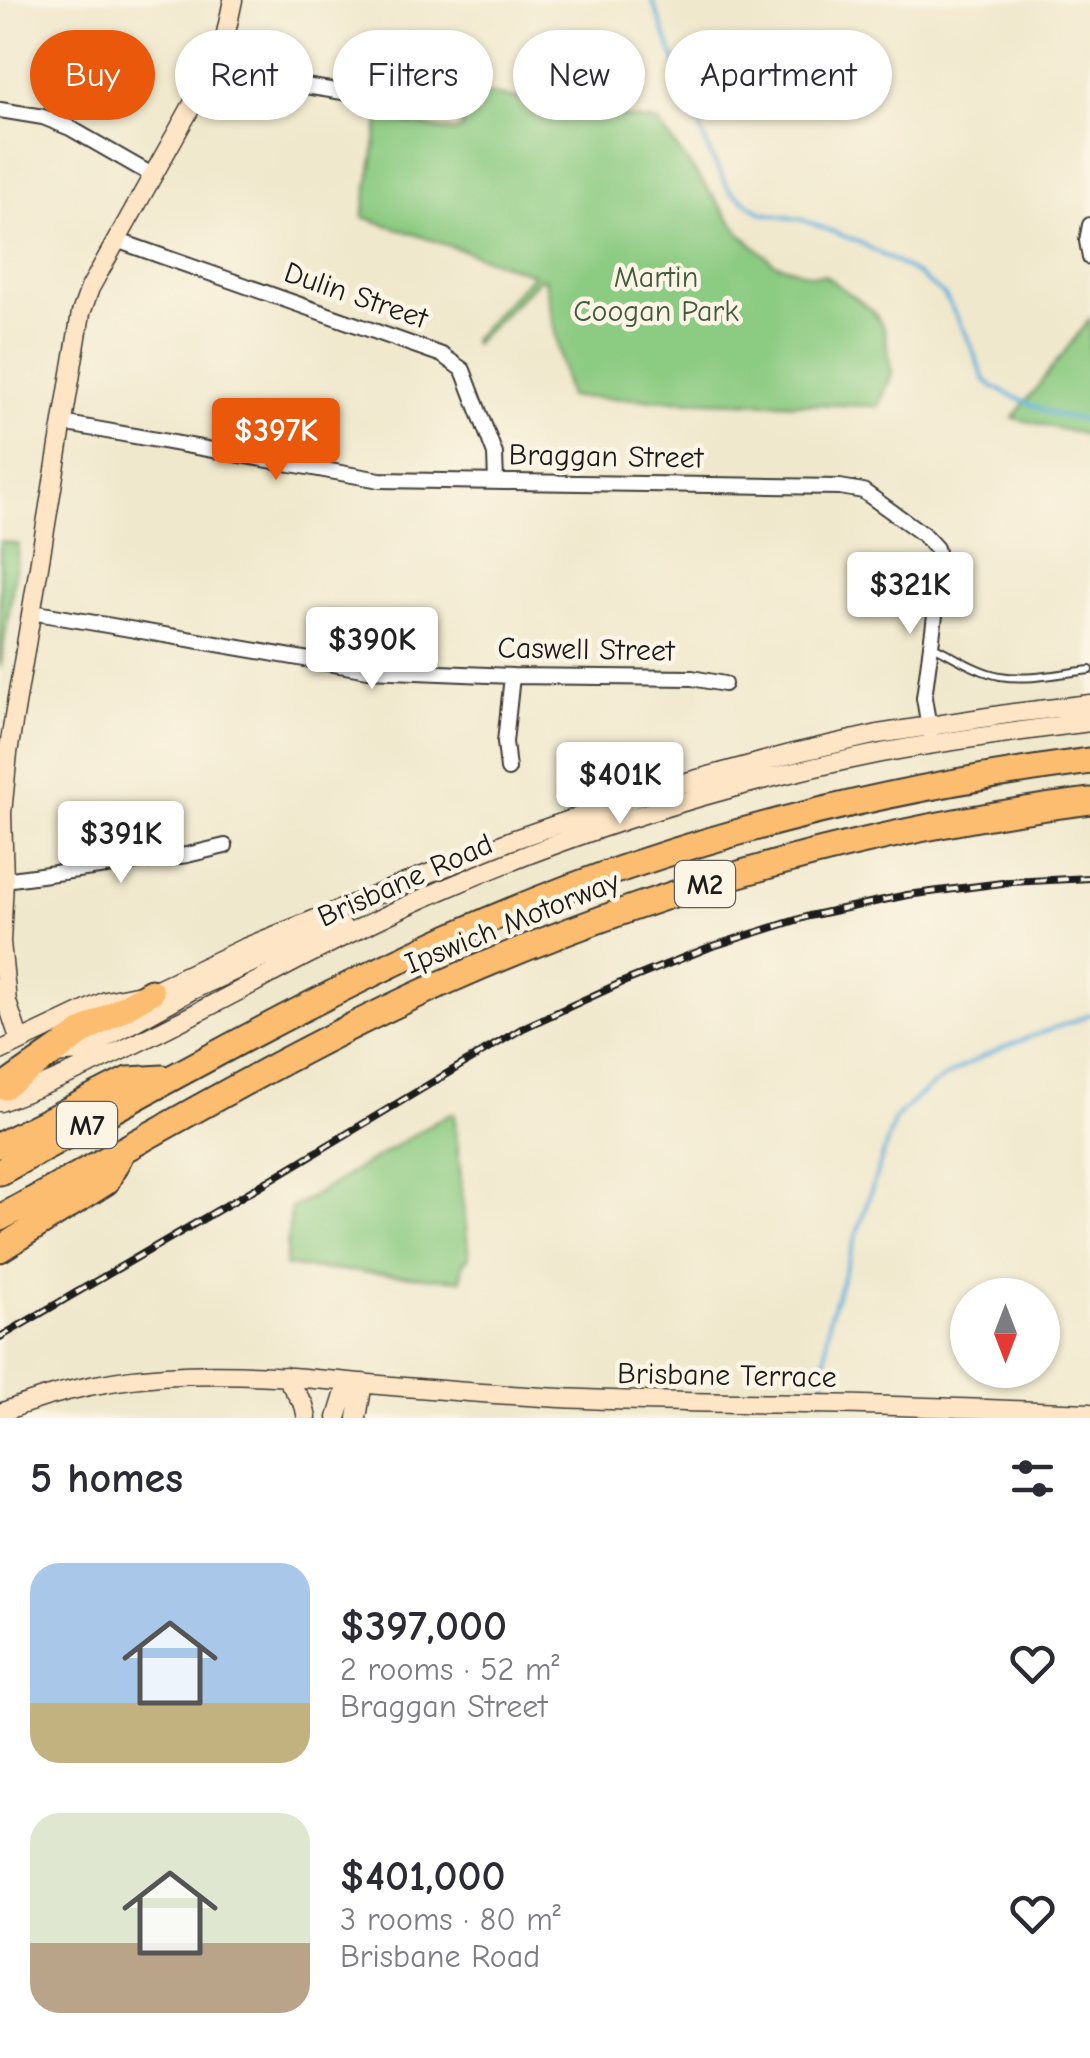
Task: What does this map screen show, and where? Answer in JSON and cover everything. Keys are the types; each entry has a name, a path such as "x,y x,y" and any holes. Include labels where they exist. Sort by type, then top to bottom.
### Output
{"highway":[{"name":"Ipswich Motorway","path":"0,1172 298,1012 453,936 637,864 756,827 848,804 980,777 1090,761"},
{"name":"Ipswich Motorway","path":"0,1218 409,999 645,903 862,841 1004,813 1090,801"},
{"path":"2,1084 151,992"},
{"name":"M2","path":"0,1145 128,1080 173,1078"},
{"name":"M2","path":"0,1249 106,1182 123,1150"}],"main road":[{"path":"227,30 234,0"},
{"path":"183,120 90,288 82,314 8,754 2,813 1,942 7,1002 20,1041 50,1053 80,1052 231,971 353,921 373,921"},
{"name":"Brisbane Road","path":"2,1084 103,1059 373,921 501,865 656,810 930,734 1090,704"},
{"name":"Brisbane Road","path":"0,1052 106,1001 151,992 244,948 512,840 731,769 878,734 1090,722"},
{"path":"2,1084 10,1055 20,1041"},
{"name":"Brisbane Terrace","path":"0,1413 77,1389 146,1377 216,1373 540,1398 1090,1413"},
{"path":"286,1376 307,1418"},
{"path":"337,1418 355,1382"},
{"path":"355,1382 357,1418"}],"street":[{"path":"0,110 70,128 152,175"},
{"path":"1090,225 1090,258"},
{"name":"Dulin Street","path":"116,240 442,355 463,370 495,454 496,482"},
{"name":"Braggan Street","path":"62,423 380,480 840,487 864,491 936,548 941,570 924,698 930,734"},
{"name":"Caswell Street","path":"31,612 368,670 692,678 724,684"},
{"path":"508,768 505,742 512,676"},
{"path":"4,880 187,855 225,846"}],"lane":[{"path":"931,646 1000,676 1020,678 1090,670"}],"green space":[{"name":"Martin Coogan Park","path":"493,94 513,98 513,120 658,123 741,234 774,263 811,275 824,275 873,311 884,329 892,373 879,406 568,397 545,280 540,278 474,344 472,340 533,274 363,217 380,120 454,132 462,128 463,120 493,120"},
{"path":"1090,319 1090,436 1013,418"},
{"path":"0,541 19,545 0,669"},
{"path":"454,1113 469,1257 463,1263 461,1280 285,1266 291,1209"}],"waterway":[{"path":"652,0 710,154 730,191 762,213 803,220 859,242 917,274 945,296 984,379 1049,413 1090,422"},
{"path":"822,1399 829,1319 894,1121 913,1101 958,1069 1011,1044 1090,1015"}],"railway":[{"path":"0,1337 523,1028 623,982 710,947 809,916 907,895 1010,882 1090,878"}]}
